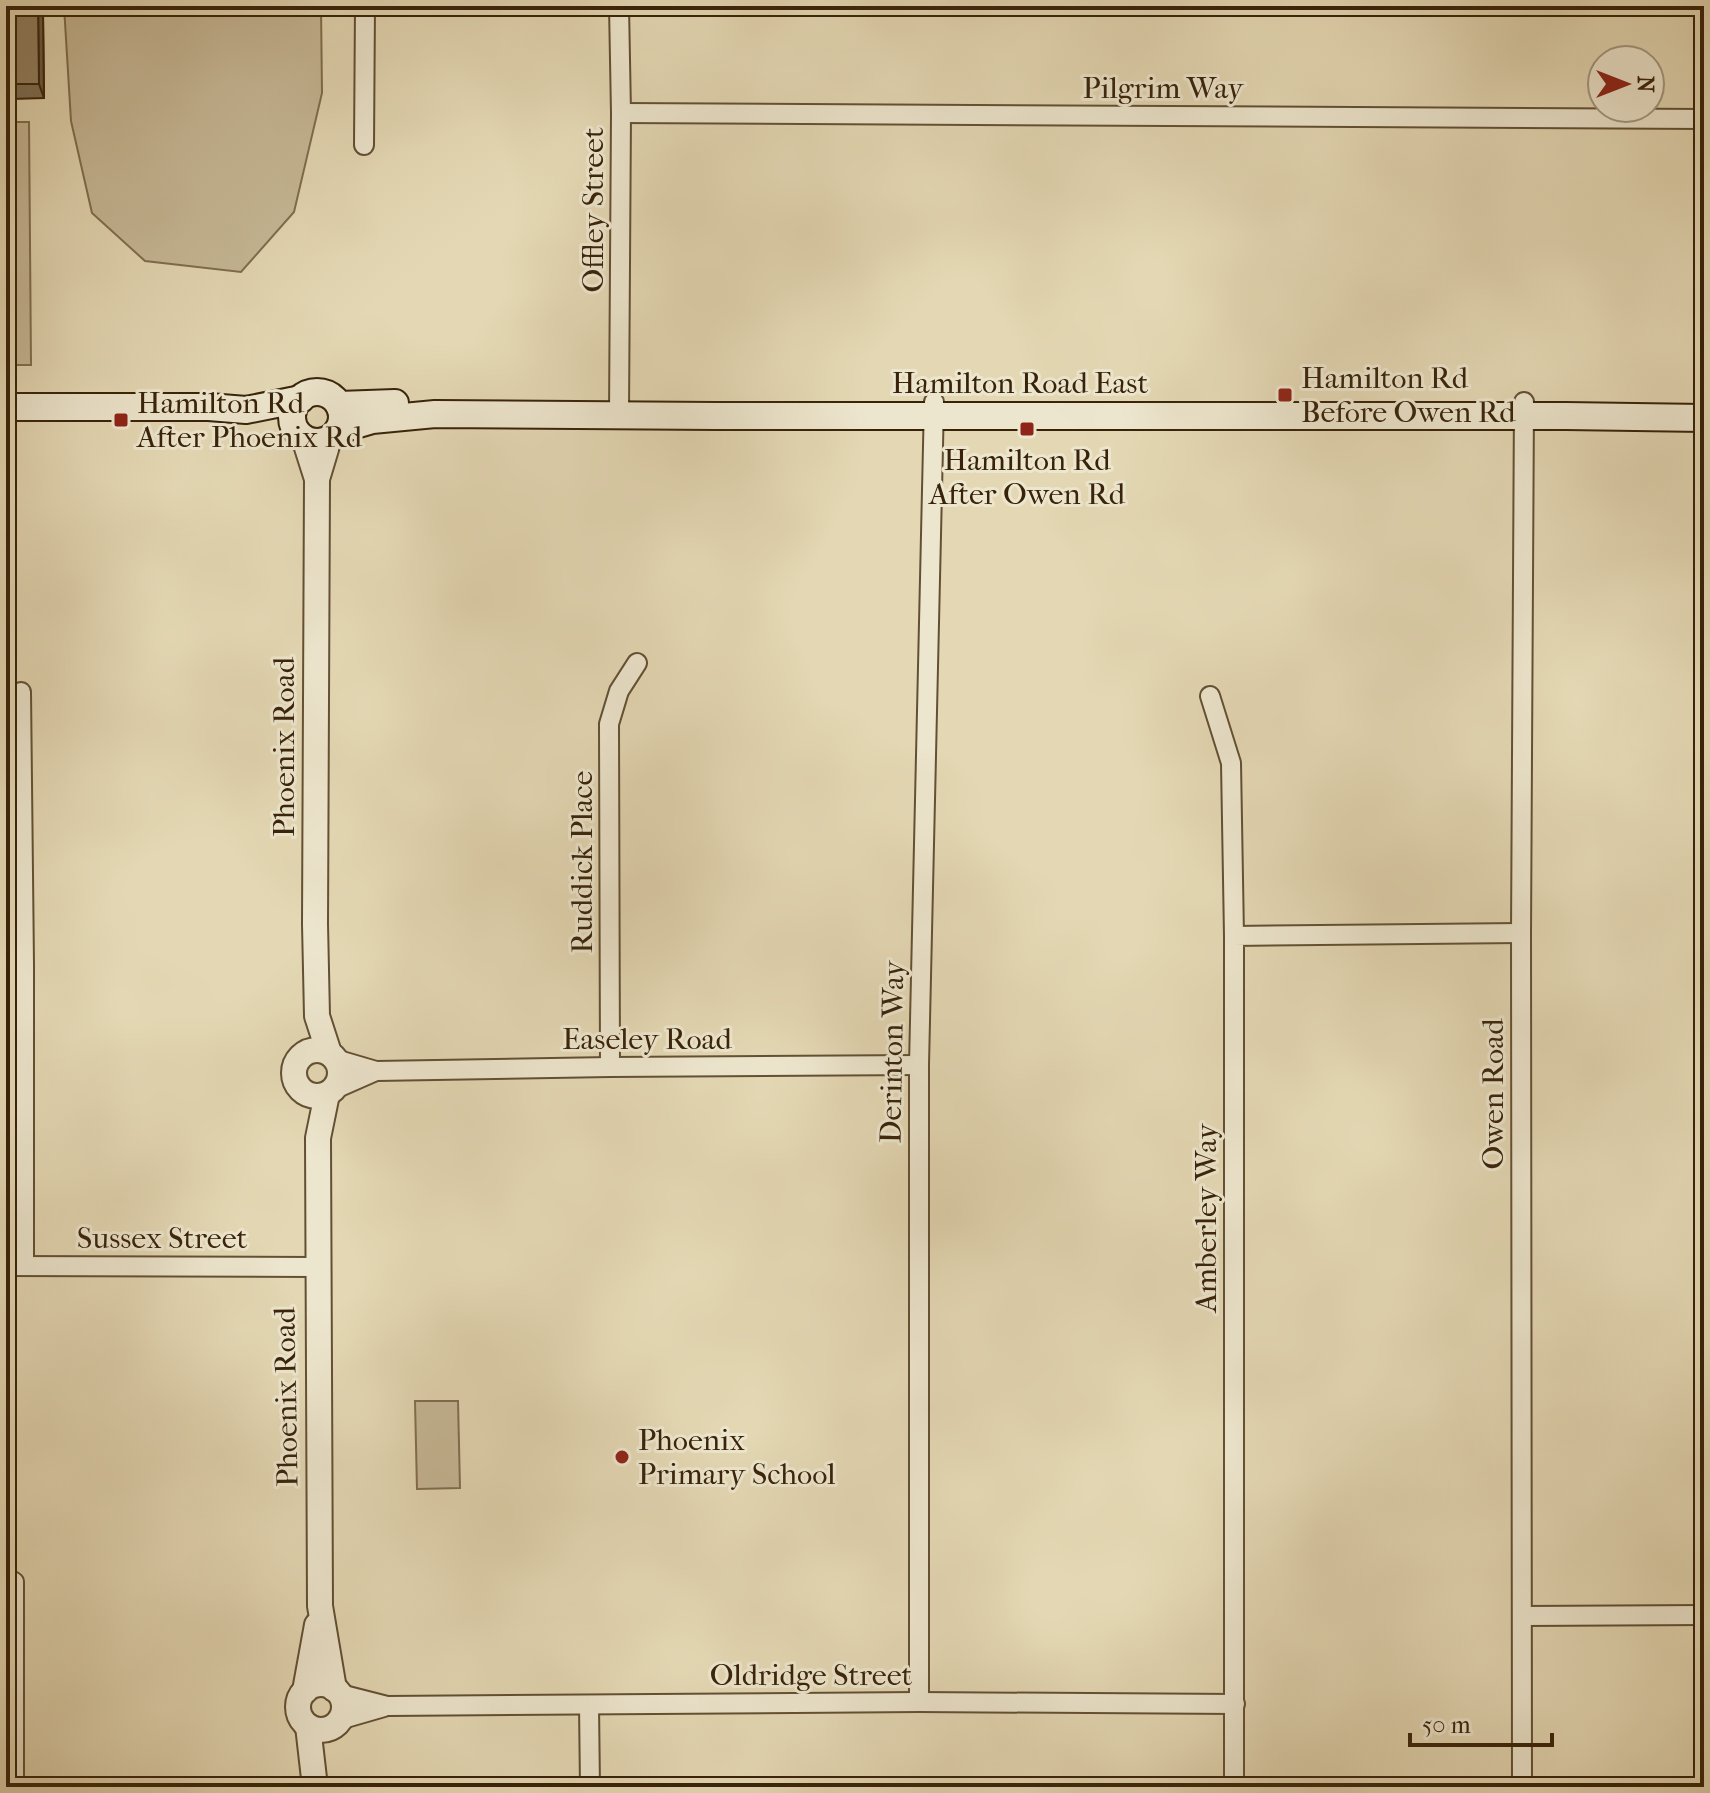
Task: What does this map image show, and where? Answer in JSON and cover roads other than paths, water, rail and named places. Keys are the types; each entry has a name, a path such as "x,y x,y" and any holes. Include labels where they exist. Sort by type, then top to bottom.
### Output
{"main road":[{"path":"246,410 321,393 328,395 322,429"},
{"path":"301,399 293,412 293,420 322,429"},
{"name":"Hamilton Road East","path":"322,429 417,402 619,408 715,416 934,409 1524,409 1704,403"},
{"path":"6,407 209,407 246,410 322,429"},
{"name":"Hamilton Road East","path":"1524,409 1566,416 1704,418"}],"street":[{"path":"364,145 365,6"},
{"name":"Offley Street","path":"619,6 619,408"},
{"name":"Pilgrim Way","path":"621,113 1704,119"},
{"name":"Derinton Way","path":"919,1702 919,1065 934,409"},
{"name":"Owen Road","path":"1522,1787 1524,409"},
{"name":"Phoenix Road","path":"322,429 317,479 315,924 317,1016 332,1056"},
{"name":"Ruddick Place","path":"610,1067 609,724 619,691 637,663"},
{"path":"15,1266 24,964 21,692"},
{"name":"Amberley Way","path":"1210,696 1231,763 1234,936 1234,1787"},
{"path":"1234,936 1521,933"},
{"name":"Phoenix Road","path":"301,1056 317,1016"},
{"path":"318,1050 332,1056 338,1063 339,1081 322,1091 296,1082 294,1073 301,1056 318,1050"},
{"name":"Easeley Road","path":"332,1056 376,1071"},
{"name":"Easeley Road","path":"322,1091 376,1071 919,1065"},
{"name":"Phoenix Road","path":"305,1691 320,1606 317,1267 318,1138 322,1091"},
{"name":"Sussex Street","path":"15,1266 317,1267"},
{"path":"6,1577 14,1582 14,1787"},
{"name":"Phoenix Road","path":"320,1606 337,1692"},
{"path":"1522,1616 1704,1615"},
{"path":"317,1787 325,1725 344,1706 337,1692 321,1684 305,1691 298,1706 299,1715 325,1725"},
{"name":"Oldridge Street","path":"337,1692 387,1706 919,1702 1235,1704"},
{"path":"589,1705 590,1787"},
{"name":"Oldridge Street","path":"325,1725 387,1706"}],"place":[{"name":"Hamilton Rd Before Owen Rd","path":"1285,395"},
{"name":"Hamilton Rd After Phoenix Rd","path":"121,420"},
{"name":"Hamilton Rd After Owen Rd","path":"1027,429"},
{"name":"Phoenix Primary School","path":"622,1457"}]}
